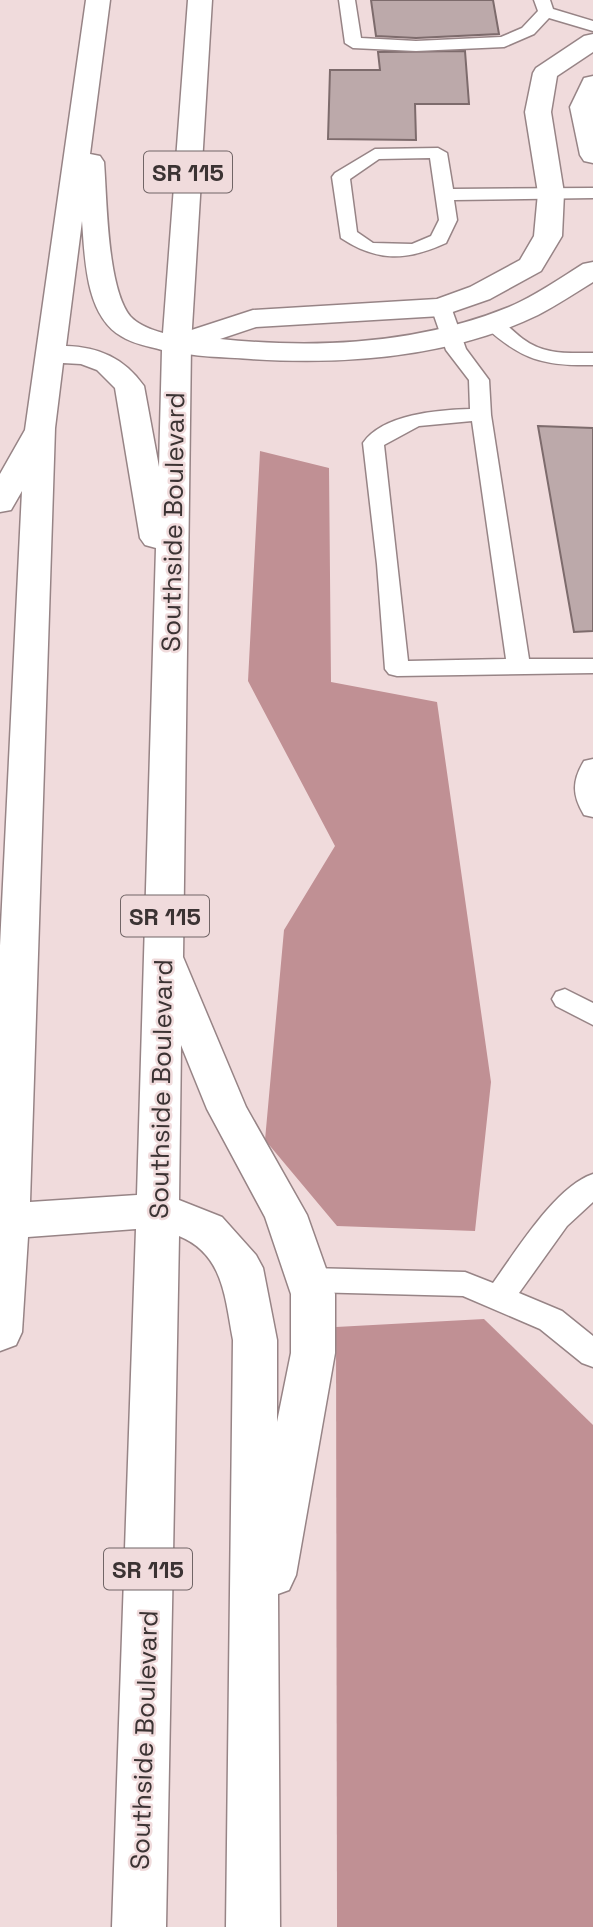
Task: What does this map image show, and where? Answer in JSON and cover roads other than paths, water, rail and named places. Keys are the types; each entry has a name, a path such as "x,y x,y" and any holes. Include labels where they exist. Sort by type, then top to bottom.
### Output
{"main road":[{"path":"0,1332 8,1221 40,428 98,0"},
{"name":"Southside Boulevard","path":"139,1927 177,344 200,0"},
{"path":"177,344 253,319 441,307 480,293 531,265 548,236 551,193 538,112 545,73 593,41"},
{"path":"593,83 583,107 593,155"},
{"path":"85,97 104,294 118,321 145,337 177,344 251,352 368,351 450,336 520,313 593,270"},
{"path":"51,354 86,355 107,364 129,386 171,622"},
{"path":"0,503 40,428"},
{"path":"164,952 227,1110 286,1215 313,1293 313,1353 254,1670"},
{"path":"8,1221 158,1210 207,1229 241,1268 255,1340 253,1927"}],"lane":[{"path":"347,0 353,43 416,46 504,42 528,31 544,6 593,26"},
{"path":"438,153 443,195 448,220 439,239 415,250 369,247 348,234 341,177 375,154 438,153"},
{"path":"443,195 593,193"},
{"path":"441,307 450,336 478,380 519,666"},
{"path":"491,322 521,349 549,359 593,359"},
{"path":"481,415 430,416 398,426 373,443 397,668 593,666"},
{"path":"593,767 586,776 585,792 593,809"},
{"path":"565,999 593,1015"},
{"path":"499,1298 557,1218 593,1185"},
{"path":"309,1280 465,1284 551,1320 593,1354"}]}
